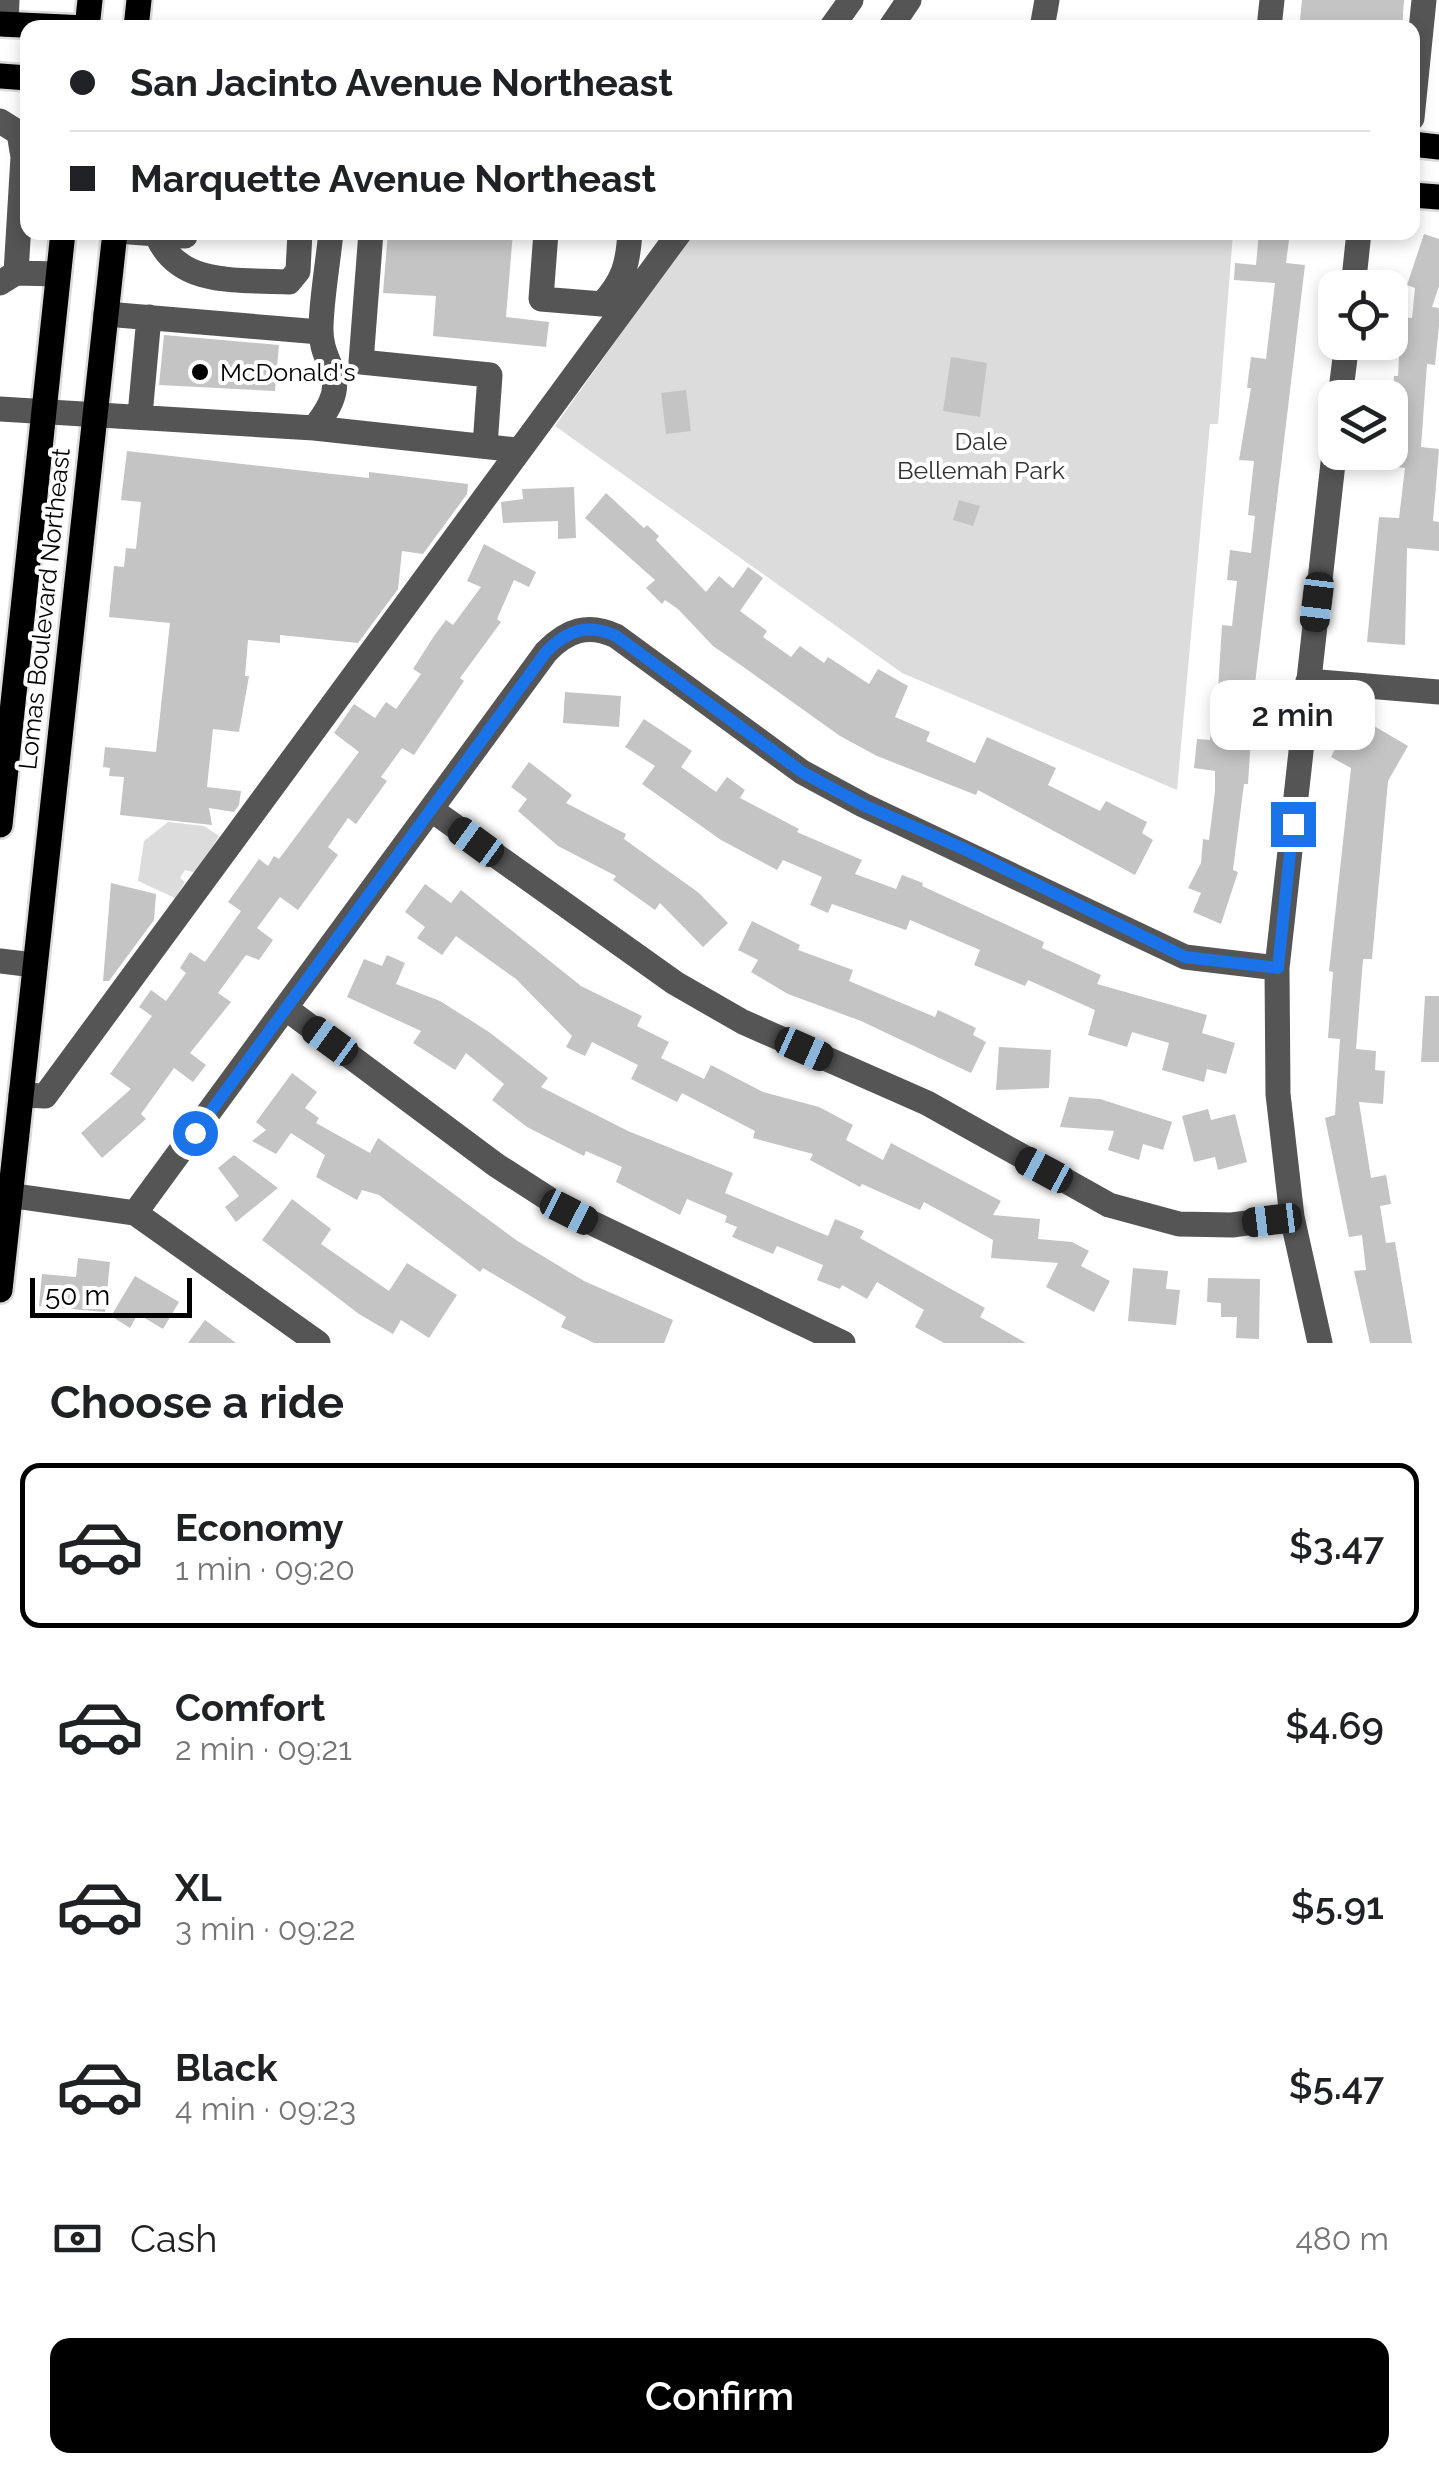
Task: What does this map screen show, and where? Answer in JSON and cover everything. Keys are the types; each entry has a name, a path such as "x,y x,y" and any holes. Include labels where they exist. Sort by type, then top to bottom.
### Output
{"main road":[{"path":"4,16 31,20"},
{"name":"Lomas Boulevard Northeast","path":"0,825 7,690 62,240"},
{"name":"Lomas Boulevard Northeast","path":"0,1290 5,1194 21,1095 113,240"}],"street":[{"path":"1420,39 1424,0"},
{"path":"0,121 19,133 20,139"},
{"path":"20,181 8,278 58,274"},
{"path":"159,240 166,256 184,271 288,282 298,270 300,240"},
{"path":"314,428 327,411 335,374 320,332 330,240"},
{"path":"370,240 361,362 490,375 485,446"},
{"path":"545,240 541,299 602,304"},
{"path":"602,304 616,264 618,240"},
{"path":"602,304 622,283 628,268 630,240"},
{"path":"21,1095 45,1096 674,240"},
{"path":"1355,270 1358,240"},
{"path":"106,314 320,332"},
{"path":"140,416 148,317"},
{"path":"0,409 43,415 140,416 314,428 517,450"},
{"path":"1320,1343 1292,1217 1278,1094 1278,968 1332,470"},
{"path":"135,1213 288,1010 546,652 560,637 582,628 616,636 802,772 863,805 1185,957 1278,968"},
{"path":"1308,681 1439,692"},
{"path":"432,810 692,993 743,1022 927,1103 1109,1205 1179,1224 1232,1225 1292,1217"},
{"path":"0,961 34,965"},
{"path":"288,1010 496,1165 569,1212 843,1343"},
{"path":"5,1194 135,1213 318,1343"}],"green space":[{"name":"Dale Bellemah Park","path":"688,240 1232,240 1218,424 1210,424 1177,790 902,673 555,426"},
{"path":"168,822 204,826 219,836 196,873 185,870 180,878 185,882 175,898 138,881 144,841"}],"building":[{"path":"1302,0 1404,0 1403,20 1300,20"},
{"path":"1424,234 1439,239 1439,286 1432,307 1439,308 1439,326 1435,365 1427,364 1421,447 1439,449 1433,521 1439,522 1439,551 1407,548 1405,645 1367,642 1379,517 1399,518 1405,470 1408,470 1408,380 1394,380 1398,376 1399,360 1408,360 1408,318 1412,318 1415,288 1408,282"},
{"path":"387,240 512,240 506,317 549,322 546,347 433,336 436,296 383,293"},
{"path":"1258,240 1289,240 1286,263 1305,265 1254,692 1248,784 1244,784 1233,870 1238,872 1221,924 1193,912 1201,893 1188,888 1201,863 1203,839 1209,840 1215,791 1215,771 1194,768 1197,739 1210,740 1212,721 1216,722 1222,625 1232,626 1237,581 1227,580 1230,550 1251,553 1255,516 1248,515 1254,461 1239,460 1251,388 1247,388 1251,357 1266,359 1275,283 1234,280 1235,263 1256,265"},
{"path":"164,335 279,345 275,391 159,385"},
{"path":"951,357 987,363 980,417 943,411"},
{"path":"686,390 691,431 666,434 661,393"},
{"path":"127,451 369,478 369,472 468,484 467,494 423,554 402,551 398,589 358,643 280,635 280,643 248,640 245,676 249,676 239,732 213,729 207,787 241,791 239,805 234,812 209,808 212,825 120,815 124,777 109,776 110,768 103,767 105,747 156,752 170,623 109,617 114,566 124,567 126,548 136,549 141,502 121,500"},
{"path":"574,487 576,538 558,539 558,521 503,523 501,502 523,499 522,489"},
{"path":"606,493 644,528 647,525 659,536 656,540 706,592 719,576 733,588 748,567 763,578 740,611 767,631 763,637 791,657 800,646 824,663 828,657 869,684 878,669 908,686 895,717 930,732 926,741 975,763 987,737 1056,768 1048,785 1100,811 1106,801 1147,822 1142,833 1153,840 1135,875 978,790 976,795 877,756 840,736 713,646 678,609 665,600 662,604 646,588 655,580 585,518"},
{"path":"959,500 980,506 973,526 953,520"},
{"path":"484,544 536,572 529,587 514,580 497,619 501,622 460,678 464,681 414,755 402,748 381,777 387,781 356,824 348,818 328,847 338,855 298,910 280,897 257,928 273,940 259,960 246,955 218,993 231,1002 190,1053 206,1065 193,1082 174,1068 141,1114 146,1119 102,1158 81,1133 131,1089 110,1074 152,1016 139,1007 151,990 166,1001 186,973 180,968 190,952 205,962 241,911 228,902 259,859 268,866 274,856 279,859 359,752 334,733 354,704 375,718 386,702 396,709 421,674 413,669 434,636 446,620 453,625 481,587 467,581"},
{"path":"565,692 621,696 619,727 563,723"},
{"path":"644,719 692,751 681,767 716,792 727,777 745,790 740,798 799,829 797,832 862,860 855,874 896,889 902,875 923,883 922,886 1044,942 1042,948 1101,975 1097,984 1207,1015 1202,1033 1235,1043 1226,1074 1207,1069 1204,1082 1162,1070 1169,1043 1132,1032 1127,1047 1088,1035 1095,1010 1028,980 1025,986 974,965 980,950 910,920 906,930 832,904 828,913 810,905 822,877 783,860 777,870 721,840 642,784 655,766 625,747"},
{"path":"1369,723 1408,746 1388,781 1372,959 1363,959 1356,1049 1376,1051 1375,1070 1385,1071 1383,1104 1359,1102 1371,1178 1386,1175 1391,1204 1380,1206 1386,1243 1395,1242 1412,1343 1370,1343 1354,1271 1366,1270 1362,1235 1349,1237 1325,1118 1335,1115 1340,1039 1328,1038 1333,972 1329,971 1351,768 1331,757 1339,741 1354,750"},
{"path":"529,762 572,795 566,803 626,834 624,839 699,893 728,923 703,947 660,903 655,910 613,880 616,876 558,846 518,811 527,799 511,787"},
{"path":"111,883 156,894 154,920 109,981 103,981"},
{"path":"425,884 451,903 461,890 581,986 642,1016 637,1026 669,1042 661,1058 704,1079 711,1065 763,1092 819,1107 853,1125 846,1140 883,1160 891,1143 1001,1201 993,1215 1040,1219 1038,1239 1072,1242 1089,1251 1081,1266 1110,1281 1094,1312 1046,1287 1058,1263 991,1258 993,1240 924,1202 920,1210 862,1184 860,1187 810,1160 813,1154 753,1138 755,1131 682,1093 677,1102 631,1079 638,1065 592,1042 585,1056 566,1047 572,1036 516,979 456,936 442,955 417,938 425,927 405,912"},
{"path":"752,921 800,945 798,950 853,970 849,981 935,1017 938,1010 976,1028 973,1035 986,1042 971,1073 861,1021 788,994 751,972 758,960 738,950"},
{"path":"387,955 405,963 396,984 440,1001 489,1032 548,1078 541,1087 628,1131 733,1173 725,1193 828,1236 835,1219 864,1231 860,1238 985,1308 980,1317 1026,1343 944,1343 915,1327 924,1310 877,1282 867,1299 842,1285 840,1289 817,1280 823,1265 777,1246 773,1254 732,1237 737,1227 725,1222 727,1216 687,1199 680,1215 616,1182 622,1167 586,1151 584,1156 527,1127 492,1100 504,1084 466,1053 455,1070 413,1043 421,1031 347,997 364,959 382,966"},
{"path":"1425,996 1439,996 1439,1062 1421,1062"},
{"path":"999,1047 1051,1050 1049,1088 996,1090"},
{"path":"292,1073 317,1092 305,1108 319,1118 316,1123 370,1153 378,1138 516,1240 584,1281 673,1320 664,1343 594,1343 561,1327 566,1317 483,1268 480,1272 379,1195 362,1190 357,1200 316,1177 325,1155 291,1133 276,1154 252,1141 266,1130 256,1122"},
{"path":"1069,1097 1100,1099 1172,1122 1163,1150 1143,1144 1139,1160 1108,1150 1114,1131 1060,1127"},
{"path":"1208,1109 1211,1120 1235,1114 1247,1162 1218,1170 1215,1157 1194,1162 1182,1116"},
{"path":"234,1155 278,1188 236,1222 225,1207 239,1196 218,1168"},
{"path":"292,1199 331,1229 321,1244 389,1291 407,1263 457,1295 429,1338 401,1320 393,1334 359,1314 262,1240"},
{"path":"78,1258 110,1262 105,1312 39,1306 42,1274 76,1277"},
{"path":"1133,1268 1168,1271 1166,1289 1180,1290 1176,1325 1128,1321"},
{"path":"135,1276 179,1302 163,1329 138,1314 130,1328 111,1316"},
{"path":"1208,1278 1260,1279 1259,1339 1236,1338 1237,1317 1221,1317 1221,1303 1207,1302"},
{"path":"205,1320 236,1343 188,1343"}],"place":[{"name":"McDonald's","path":"200,372"}],"route":[{"path":"195,1133 546,652 560,637 582,628 616,636 802,772 863,805 933,834 1185,957 1278,968 1293,824"}]}
